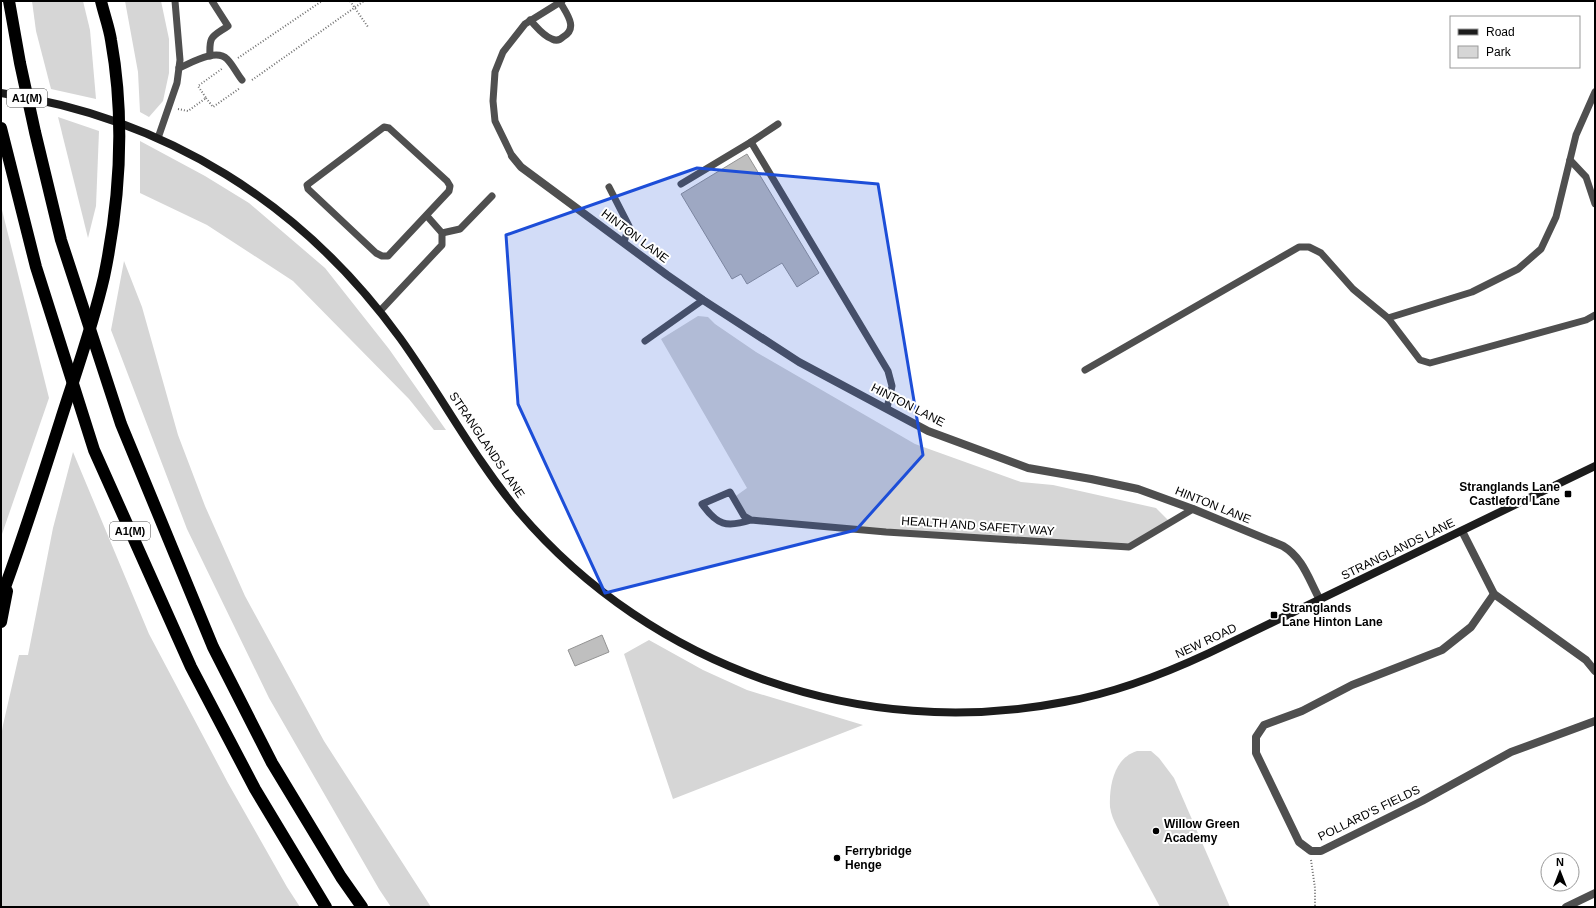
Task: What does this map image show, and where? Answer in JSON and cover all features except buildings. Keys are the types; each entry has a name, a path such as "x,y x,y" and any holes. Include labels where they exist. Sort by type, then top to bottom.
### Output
{"highway":[{"name":"A1(M)","path":"9,1 20,63 35,132 61,240 121,424 213,647 272,763 341,877 362,907"},
{"path":"1,598 11,572 94,315 104,278 111,238 116,200 119,132 118,100 111,39 101,1"},
{"name":"A1(M)","path":"1,128 36,267 94,450 191,667 255,789 326,907"},
{"path":"1,622 11,572"}],"main road":[{"name":"STRANGLANDS LANE","path":"1,93 66,106 116,121 158,138 215,167 242,184 280,212 321,247 344,270 380,311 420,366 499,486 524,518 566,561 592,583 630,612 675,640 712,659 768,682 832,700 892,710 933,713 1000,711 1067,702 1100,694"},
{"name":"STRANGLANDS LANE","path":"1320,600 1595,466"},
{"name":"NEW ROAD","path":"1100,694 1138,683 1175,669 1320,600"}],"street":[{"name":"HINTON LANE","path":"512,156 521,167 667,275 799,362 928,431 1028,468 1138,489 1194,509 1282,546 1292,552 1299,560 1320,600"},
{"path":"1462,531 1494,594 1586,660 1595,671"},
{"name":"POLLARD'S FIELDS","path":"1494,594 1471,627 1442,650 1352,685 1302,711 1264,725 1256,737 1256,753 1299,842 1311,851 1322,851 1429,797 1511,752 1595,721"},
{"path":"1566,907 1595,893"}],"lane":[{"path":"158,138 177,83 179,68 175,1"},
{"path":"210,56 210,42 212,37 228,26 212,1"},
{"path":"512,156 495,121 493,101 495,72 503,52 516,33 525,24 530,20 561,2 571,21 571,28 567,35 559,40 552,39 545,35 530,20"},
{"path":"179,68 210,56 222,55 227,58 243,83"},
{"path":"1388,318 1472,292 1518,269 1541,249 1556,217 1576,135 1595,92"},
{"path":"681,184 778,124"},
{"path":"384,127 389,128 447,180 450,186 449,191 427,216 392,254 382,256 376,253 308,189 307,185 380,129 384,127"},
{"path":"751,142 888,371 892,386 887,408"},
{"path":"1570,160 1586,177 1595,204"},
{"path":"609,187 629,226 624,242"},
{"path":"442,233 460,229 492,196"},
{"path":"380,311 442,245 442,233 427,216"},
{"path":"1085,370 1299,247 1309,247 1322,253 1353,289 1388,318 1420,360 1430,363 1586,320 1595,315"},
{"path":"645,341 703,300"},
{"name":"HEALTH AND SAFETY WAY","path":"751,520 744,516 730,492 702,504 710,515 719,522 739,524 751,520 886,532 1129,547 1194,509"}],"path":[{"path":"243,83 213,107 198,86 322,1"},
{"path":"350,1 368,27"},
{"path":"251,80 364,1"},
{"path":"169,107 188,111 206,98"},
{"path":"1311,851 1315,888 1315,907"}],"highlighted area":[{"path":"697,168 878,184 923,455 856,530 605,593 518,404 506,235"}],"green space":[{"path":"32,1 83,1 90,30 96,99 51,89 36,31"},
{"path":"125,1 161,1 169,39 169,73 163,101 149,117 140,112 138,72"},
{"path":"58,117 99,131 96,206 88,238"},
{"path":"140,141 205,176 249,203 325,268 389,349 446,430 434,430 409,399 293,281 207,225 140,193"},
{"path":"1,206 49,398 1,537"},
{"path":"124,261 142,307 178,435 205,506 245,596 324,741 431,907 391,907 379,889 269,698 187,529 111,330"},
{"path":"698,316 708,317 715,324 756,352 915,444 1021,482 1053,485 1156,508 1170,522 1129,547 751,520 733,498 747,488 661,339"},
{"path":"73,452 149,634 228,783 300,907 2,907 1,737 19,655 28,655 53,528"},
{"path":"649,640 703,670 747,690 863,725 673,799 624,654"},
{"path":"1137,751 1151,751 1159,758 1174,778 1230,907 1160,907 1117,827 1110,807 1114,774 1123,760"}],"place":[{"name":"Stranglands Lane Castleford Lane","path":"1568,494"},
{"name":"Stranglands Lane Hinton Lane","path":"1274,615"},
{"name":"Willow Green Academy","path":"1156,831"},
{"name":"Ferrybridge Henge","path":"837,858"}]}
